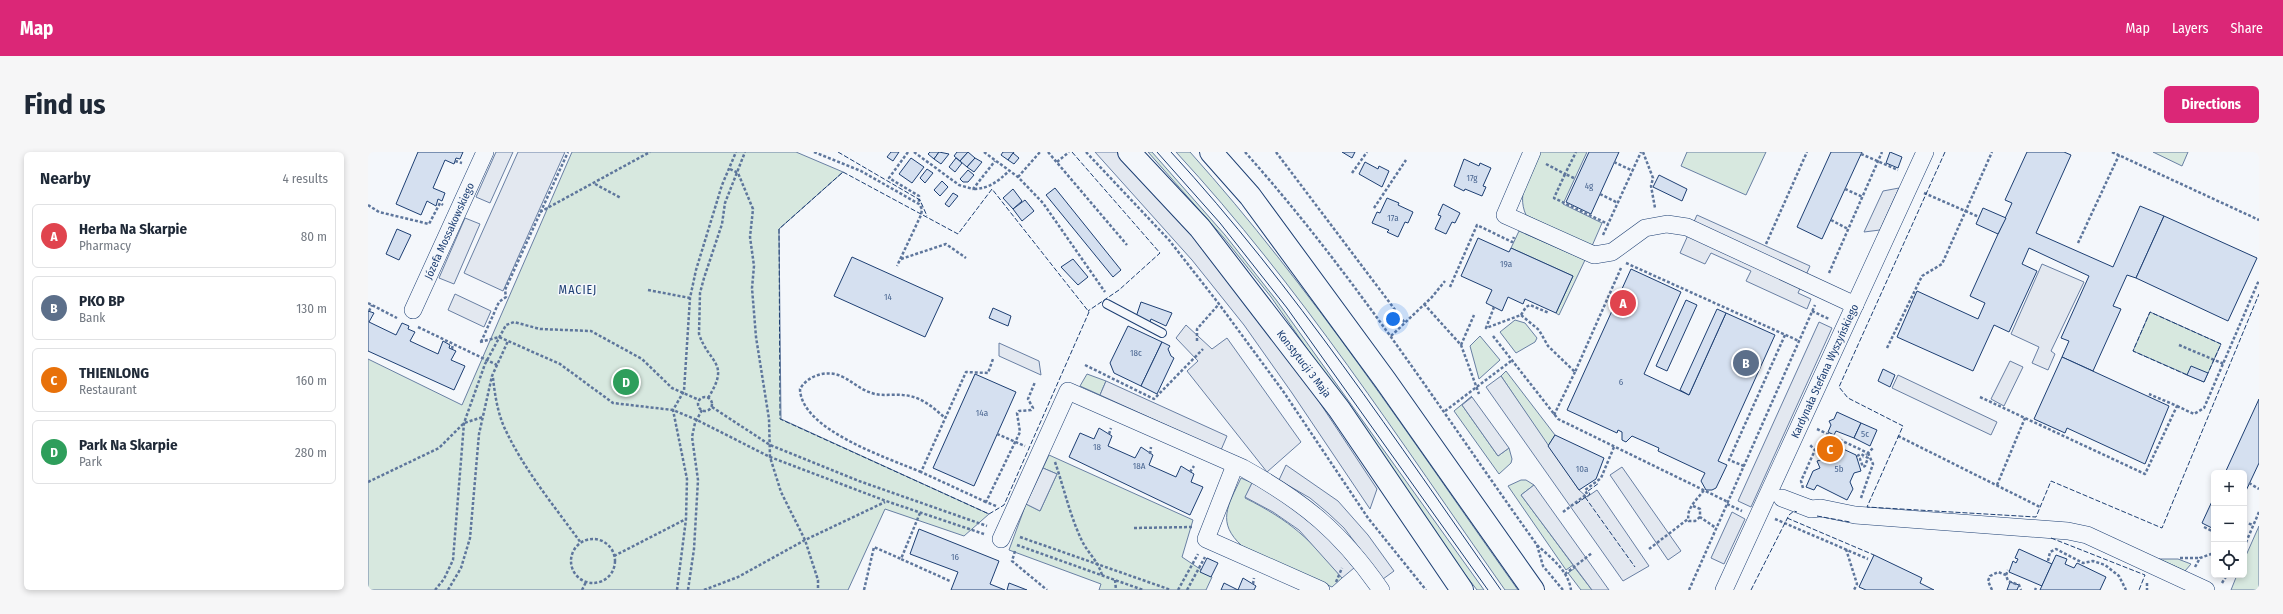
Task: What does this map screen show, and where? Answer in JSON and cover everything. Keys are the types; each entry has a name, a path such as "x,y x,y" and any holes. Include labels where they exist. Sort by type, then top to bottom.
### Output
{"street":[{"name":"Józefa Mossakowskiego","path":"409,318 485,152"},
{"name":"Konstytucji 3 Maja","path":"1129,152 1200,228 1339,409 1462,590"},
{"path":"1212,152 1254,202 1384,380 1533,590"},
{"path":"1532,152 1505,215 1519,222 1594,255 1612,252 1635,233 1645,228 1659,225 1677,224 1687,227 1855,305"},
{"name":"Kardynała Stefana Wyszyńskiego","path":"1724,590 1925,152"},
{"path":"1008,536 1012,513 1068,391 1235,465 1270,483 1322,520 1355,554 1381,590"},
{"path":"1235,465 1210,536 1321,590"},
{"path":"1782,498 1811,509 1821,508 1855,515 2068,531 2087,535 2206,590"}],"lane":[{"path":"1108,301 1162,333"}],"path":[{"path":"568,152 504,290 506,297 499,302 480,342 499,336 560,364 613,403 673,410 770,457 886,502 920,513 1008,536 1099,564 1171,590"},
{"path":"540,213 595,184 650,152"},
{"path":"677,590 686,519 687,479 673,410 684,391 690,298 706,234 722,185 736,152"},
{"path":"708,398 718,383 718,376 715,360 701,340 700,293 714,242 722,224 725,203 746,152"},
{"path":"814,152 861,171 919,204"},
{"path":"897,266 922,209 919,204 919,196 889,178 908,152"},
{"path":"914,152 959,185 973,189 987,188 996,183 1009,171"},
{"path":"984,152 1018,177 1043,203 1108,301"},
{"path":"1018,177 1040,152"},
{"path":"1048,152 1127,245"},
{"path":"1057,162 1068,152"},
{"path":"1086,152 1169,240 1220,304 1283,391 1368,518 1426,590"},
{"path":"1245,152 1318,238 1391,336 1445,411 1537,545 1556,562 1569,579 1571,590"},
{"path":"1276,152 1405,323"},
{"path":"1352,173 1368,152"},
{"path":"1576,152 1554,198 1608,224"},
{"path":"1594,255 1642,152"},
{"path":"1642,152 1653,178 1651,186 1659,225"},
{"path":"1758,261 1807,152"},
{"path":"1689,590 1882,152"},
{"path":"1887,348 1922,276 1942,264 1964,211 1992,152"},
{"path":"2112,152 2259,220"},
{"path":"1861,154 1914,176"},
{"path":"2078,243 2119,155"},
{"path":"1374,208 1406,160"},
{"path":"973,189 995,161"},
{"path":"1614,162 1632,171"},
{"path":"1546,163 1574,178"},
{"path":"730,168 738,173 753,209 750,237 754,266 752,288 756,337 769,419 770,457 781,492 805,540 818,580 818,590"},
{"path":"595,184 621,198"},
{"path":"1845,189 1863,197"},
{"path":"1922,192 1979,217"},
{"path":"1600,194 1618,202"},
{"path":"368,205 379,212 429,224 438,202 448,207"},
{"path":"1831,220 1848,229"},
{"path":"1450,288 1477,225 1512,242 1519,222"},
{"path":"900,259 946,244 966,258"},
{"path":"1554,415 1575,372 1624,262 1799,341"},
{"path":"2149,394 2194,414 2204,408 2259,280"},
{"path":"1391,336 1445,281"},
{"path":"648,290 690,298"},
{"path":"368,303 409,318 453,344 497,365"},
{"path":"1197,340 1197,329 1220,304"},
{"path":"1424,304 1460,345 1479,394"},
{"path":"369,311 372,305"},
{"path":"1494,307 1486,328 1520,315 1526,307 1530,305 1548,313"},
{"path":"1812,311 1835,322"},
{"path":"1460,345 1474,315"},
{"path":"1520,315 1538,330 1548,346 1575,372"},
{"path":"436,590 444,579 453,560 464,423 487,360 499,336 510,322 540,329 591,331 642,359 672,388 684,391 699,400"},
{"path":"1744,466 1728,460 1785,335"},
{"path":"1493,336 1554,415 1566,424 1704,490 1748,514"},
{"path":"448,590 461,568 470,538 479,434 492,376 508,341"},
{"path":"452,349 453,344"},
{"path":"2179,345 2224,364"},
{"path":"1085,365 1154,399 1203,348"},
{"path":"921,472 966,372 988,373 993,360"},
{"path":"1445,411 1511,361"},
{"path":"945,418 918,398 903,395 877,394 859,388 844,377 836,374 810,378 804,382 800,389 800,397 810,414 830,432 1012,513"},
{"path":"492,376 497,405 505,431 526,467 581,543"},
{"path":"986,502 1020,432 1017,413 1019,411 1031,410 1033,408 1028,398 1035,382"},
{"path":"699,400 704,396 708,398 711,400 712,408"},
{"path":"1980,397 2145,474 2177,406"},
{"path":"699,400 699,407 702,410"},
{"path":"712,408 770,445 859,481 1008,536 1017,545 1144,590"},
{"path":"702,410 705,411 712,408"},
{"path":"688,590 694,549 698,480 692,447 693,431 696,420 702,410"},
{"path":"368,482 439,448 464,423 483,417"},
{"path":"1997,485 2025,418"},
{"path":"1814,428 1867,454 1873,464 1855,515"},
{"path":"997,434 1040,453"},
{"path":"1898,436 2040,506"},
{"path":"1047,437 1081,539 1087,551 1099,564 1102,575"},
{"path":"1808,442 1815,450 1801,481 1811,509"},
{"path":"1562,512 1587,494 1584,489 1601,478 1614,447"},
{"path":"1867,454 1873,448"},
{"path":"1858,456 1861,454 1868,458 1865,466 1862,467 1860,459 1862,457"},
{"path":"2250,483 2259,489"},
{"path":"1688,519 1688,510 1693,506 1704,490"},
{"path":"1708,490 1710,494"},
{"path":"704,590 738,577 805,540 886,502"},
{"path":"1693,506 1700,509 1700,517"},
{"path":"2246,542 2259,512"},
{"path":"901,560 920,513"},
{"path":"1700,517 1716,528"},
{"path":"1688,519 1689,521 1695,521 1700,517"},
{"path":"1773,518 1868,559"},
{"path":"614,556 686,519"},
{"path":"1649,548 1688,519"},
{"path":"2247,523 2253,525"},
{"path":"2204,527 2211,530"},
{"path":"1134,528 1210,536"},
{"path":"1008,536 1017,545"},
{"path":"1178,590 1210,536"},
{"path":"1187,590 1210,536"},
{"path":"592,539 598,540 609,546 614,556 613,569 605,579 599,582 586,582 576,575 571,564 573,552 581,543 592,539"},
{"path":"1017,545 1012,561 1047,590"},
{"path":"1537,545 1543,566 1558,587 1562,590"},
{"path":"864,590 874,547 950,581"},
{"path":"1846,549 1857,584 1854,590"},
{"path":"2048,561 2050,552 2056,549 2083,562 2093,562 2104,565 2119,576 2126,590"},
{"path":"1565,574 1592,553"},
{"path":"2187,581 2200,558 2211,554"},
{"path":"2008,570 2006,575 2008,581 2021,586 2021,590"},
{"path":"1992,590 1989,585 1990,576 1998,572 2006,575"},
{"path":"1115,580 1116,589"},
{"path":"582,590 586,582"}],"shaded area":[{"path":"496,152 513,152 490,203 476,197"},
{"path":"518,152 565,152 503,291 464,273"},
{"path":"572,152 796,152 843,172 779,229 781,419 989,514 964,536 885,509 848,590 368,590 368,359 462,405"},
{"path":"1095,152 1118,152 1204,249 1306,382 1377,489 1370,509 1244,325 1192,260"},
{"path":"1148,152 1152,152 1225,235 1277,301 1484,590 1477,590 1458,565 1271,297 1224,238"},
{"path":"1176,152 1190,152 1278,257 1360,366 1518,590 1505,590 1348,365 1307,310 1265,256"},
{"path":"1539,152 1587,152 1563,204 1602,223 1592,246 1526,215 1523,207 1523,191 1528,175"},
{"path":"1687,152 1766,152 1746,195 1681,166"},
{"path":"2153,152 2188,152 2182,166"},
{"path":"1899,188 1880,230 1864,232 1883,191"},
{"path":"1697,215 1810,266 1798,293 1811,299 1807,309 1746,281 1751,271 1711,253 1705,264 1680,253"},
{"path":"465,218 480,224 454,284 439,278"},
{"path":"1519,231 1585,260 1559,315 1556,313 1573,276 1511,248"},
{"path":"2042,264 2084,282 2051,351 2055,354 2048,370 2032,363 2039,347 2011,334"},
{"path":"455,294 491,311 484,327 448,310"},
{"path":"2150,312 2221,344 2204,382 2133,351"},
{"path":"1515,320 1525,323 1537,338 1535,342 1516,353 1500,332"},
{"path":"1819,322 1832,328 1751,507 1738,501"},
{"path":"1186,325 1212,349 1227,338 1301,442 1267,472 1187,371 1198,361 1176,338"},
{"path":"1480,336 1500,360 1479,379 1470,346"},
{"path":"999,343 1039,361 1041,375 999,356"},
{"path":"2010,361 2023,367 2004,406 1991,399"},
{"path":"1506,371 1555,435 1548,446 1501,376"},
{"path":"1087,374 1106,381 1100,395 1080,386"},
{"path":"1898,375 1997,422 1991,435 1892,388"},
{"path":"1501,376 1579,490 1587,497 1597,490 1649,566 1623,581 1486,387"},
{"path":"1106,381 1227,436 1221,450 1100,395"},
{"path":"1472,396 1462,405 1498,456 1509,448 1512,459 1511,463 1499,474 1454,411"},
{"path":"1472,397 1509,448 1498,456 1462,405"},
{"path":"1049,455 1193,520 1182,557 1212,577 1206,590 1099,590 1101,584 1009,550 1026,504 1040,511 1057,474 1043,468"},
{"path":"1286,465 1338,501 1368,535 1394,571 1383,579 1344,528 1310,498 1279,480"},
{"path":"1622,467 1681,551 1668,560 1610,475"},
{"path":"1043,468 1057,474 1040,511 1026,504"},
{"path":"1241,478 1252,483 1245,498 1261,506 1299,532 1320,552 1342,578 1332,587 1242,546 1229,529 1227,521 1229,505"},
{"path":"1521,480 1526,480 1534,485 1521,495 1573,565 1566,570 1508,486"},
{"path":"1252,483 1281,499 1331,540 1354,568 1342,578 1299,530 1273,512 1245,497"},
{"path":"1534,485 1609,590 1592,590 1521,495"},
{"path":"1732,512 1745,519 1724,564 1711,558"},
{"path":"2259,526 2259,590 2231,590 2236,578 2247,578 2247,553"},
{"path":"2159,559 2178,559 2191,564 2185,571"},
{"path":"1575,568 1592,590 1581,590 1568,573"}],"building":[{"path":"418,152 463,152 460,159 456,158 454,164 445,160 433,188 445,193 442,201 438,199 436,206 427,201 421,215 396,204"},
{"path":"891,152 899,152 893,161 887,157"},
{"path":"930,152 939,152 934,159 928,154"},
{"path":"939,152 949,154 941,164 934,159"},
{"path":"957,152 968,152 960,161 954,156"},
{"path":"968,152 975,158 967,167 960,161"},
{"path":"1003,152 1014,152 1008,160 1001,155"},
{"path":"1342,152 1355,152 1352,158"},
{"path":"1589,152 1619,152 1591,214 1566,202"},
{"path":"1831,152 1862,152 1822,239 1797,227"},
{"path":"1890,152 1902,157 1898,168 1886,163"},
{"path":"2027,152 2064,152 2071,155 2036,233 2113,267 2140,206 2164,216 2136,278 2127,275 2113,306 2121,309 2093,371 2062,357 2069,341 2061,338 2089,276 2029,248 2022,264 2037,271 2009,332 1994,325 1973,371 1897,337 1917,291 1978,319 1985,303 1970,296 2012,203 2005,200"},
{"path":"1013,153 1019,158 1014,164 1008,160"},
{"path":"911,158 924,167 912,183 899,174"},
{"path":"956,158 962,163 955,172 949,167"},
{"path":"975,158 982,162 974,172 967,167"},
{"path":"1464,159 1479,166 1480,163 1491,168 1483,186 1486,187 1482,196 1465,189 1464,191 1454,186"},
{"path":"1365,162 1378,169 1379,166 1389,171 1382,187 1359,174"},
{"path":"927,169 933,173 925,183 920,178"},
{"path":"968,170 974,175 968,182 963,182 960,179"},
{"path":"1659,175 1687,189 1682,201 1653,187"},
{"path":"942,181 948,187 940,196 934,190"},
{"path":"1055,188 1121,270 1113,277 1046,195"},
{"path":"1013,189 1022,201 1013,209 1003,198"},
{"path":"953,193 958,196 949,207 945,204"},
{"path":"1387,198 1399,203 1398,205 1413,212 1408,223 1405,222 1398,237 1387,232 1389,230 1372,223 1377,212 1380,213"},
{"path":"1025,200 1034,211 1022,221 1013,209"},
{"path":"1443,204 1460,213 1455,223 1452,222 1446,234 1435,229 1441,216 1438,215"},
{"path":"1983,208 2006,218 1998,234 1976,224"},
{"path":"2164,216 2257,258 2228,321 2136,278"},
{"path":"397,229 411,235 399,260 386,254"},
{"path":"1478,238 1509,252 1511,248 1573,276 1556,313 1525,299 1523,304 1508,297 1502,311 1486,303 1492,290 1461,276"},
{"path":"852,257 943,298 925,337 834,296"},
{"path":"1073,259 1088,277 1078,285 1061,267"},
{"path":"1631,269 1681,292 1644,374 1689,395 1726,313 1775,335 1718,461 1727,465 1716,488 1712,490 1706,490 1701,481 1705,473 1658,451 1659,448 1632,436 1626,442 1622,440 1622,432 1618,430 1617,433 1567,410"},
{"path":"1686,300 1697,305 1667,371 1656,366"},
{"path":"1141,302 1172,313 1166,326 1151,319 1149,324 1136,317"},
{"path":"993,308 1011,316 1008,326 989,318"},
{"path":"1717,309 1726,313 1689,395 1680,390"},
{"path":"368,311 374,313 369,322 396,335 402,323 409,326 408,329 415,332 410,341 438,354 443,341 450,345 449,348 456,351 451,360 465,366 454,390 368,351"},
{"path":"1128,326 1162,342 1141,386 1114,373 1110,363"},
{"path":"1162,342 1170,346 1168,349 1171,356 1174,358 1157,394 1141,386"},
{"path":"2062,357 2169,406 2145,464 2067,428 2065,433 2034,419"},
{"path":"2191,366 2208,373 2204,382 2187,375"},
{"path":"1883,369 1895,375 1890,387 1878,381"},
{"path":"975,374 1016,392 974,486 933,468"},
{"path":"2259,399 2259,463 2247,489 2247,470 2226,470"},
{"path":"1837,412 1861,423 1854,438 1836,431 1834,435 1828,432 1831,425 1829,421 1834,419"},
{"path":"1861,423 1877,430 1870,446 1854,438"},
{"path":"1099,428 1112,436 1108,446 1135,458 1141,447 1153,455 1149,465 1176,477 1181,466 1194,474 1191,482 1203,487 1190,515 1069,457 1080,433 1094,439"},
{"path":"1555,435 1604,458 1596,479 1579,490 1548,446"},
{"path":"1826,441 1856,455 1861,471 1854,473 1850,482 1853,489 1847,500 1817,485 1814,490 1806,487 1813,471 1820,468 1817,461 1824,459 1822,452"},
{"path":"2211,504 2211,528 2202,523"},
{"path":"919,529 999,561 990,584 1005,590 951,590 958,572 910,554"},
{"path":"2019,549 2052,564 2042,586 2009,572 2013,561 2016,563 2018,559 2015,558"},
{"path":"1874,555 1922,578 1920,583 1934,590 1866,590 1859,587"},
{"path":"2056,555 2067,559 2065,564 2074,568 2077,563 2106,577 2100,590 2040,590"},
{"path":"1207,558 1218,563 1211,577 1200,572"},
{"path":"1243,578 1256,586 1254,590 1238,590"},
{"path":"2010,582 2019,585 2017,590 2007,590"},
{"path":"1009,583 1027,590 1007,590"},
{"path":"1224,583 1238,590 1221,590"}],"tram line":[{"path":"1157,152 1220,223 1287,308 1488,590"},
{"path":"1171,152 1260,256 1302,311 1383,422 1501,590"}],"fence":[{"path":"838,152 920,200 927,216"},
{"path":"1072,152 1160,253 1119,290 1088,311"},
{"path":"1945,152 1839,387 1848,398 1903,426 1867,507 2036,517 2051,481 2162,528 2259,294"},
{"path":"843,172 958,234 992,189 1089,312 1004,505 989,514 780,419 779,229 843,172"},
{"path":"2187,375 2133,351 2150,312 2221,344 2208,373"},
{"path":"1576,504 1590,494 1588,491 1599,483"},
{"path":"1585,497 1635,567"},
{"path":"1751,590 1789,515 1794,511 1797,512"},
{"path":"1817,516 1850,522"},
{"path":"1787,518 1874,555"},
{"path":"2051,538 2145,575 2139,590"}],"place":[{"name":"Herba Na Skarpie","path":"1623,303"},
{"name":"PKO BP","path":"1746,363"},
{"name":"Park Na Skarpie","path":"626,382"},
{"name":"THIENLONG","path":"1830,449"}],"district":[{"name":"MACIEJ","path":"578,290"}]}
